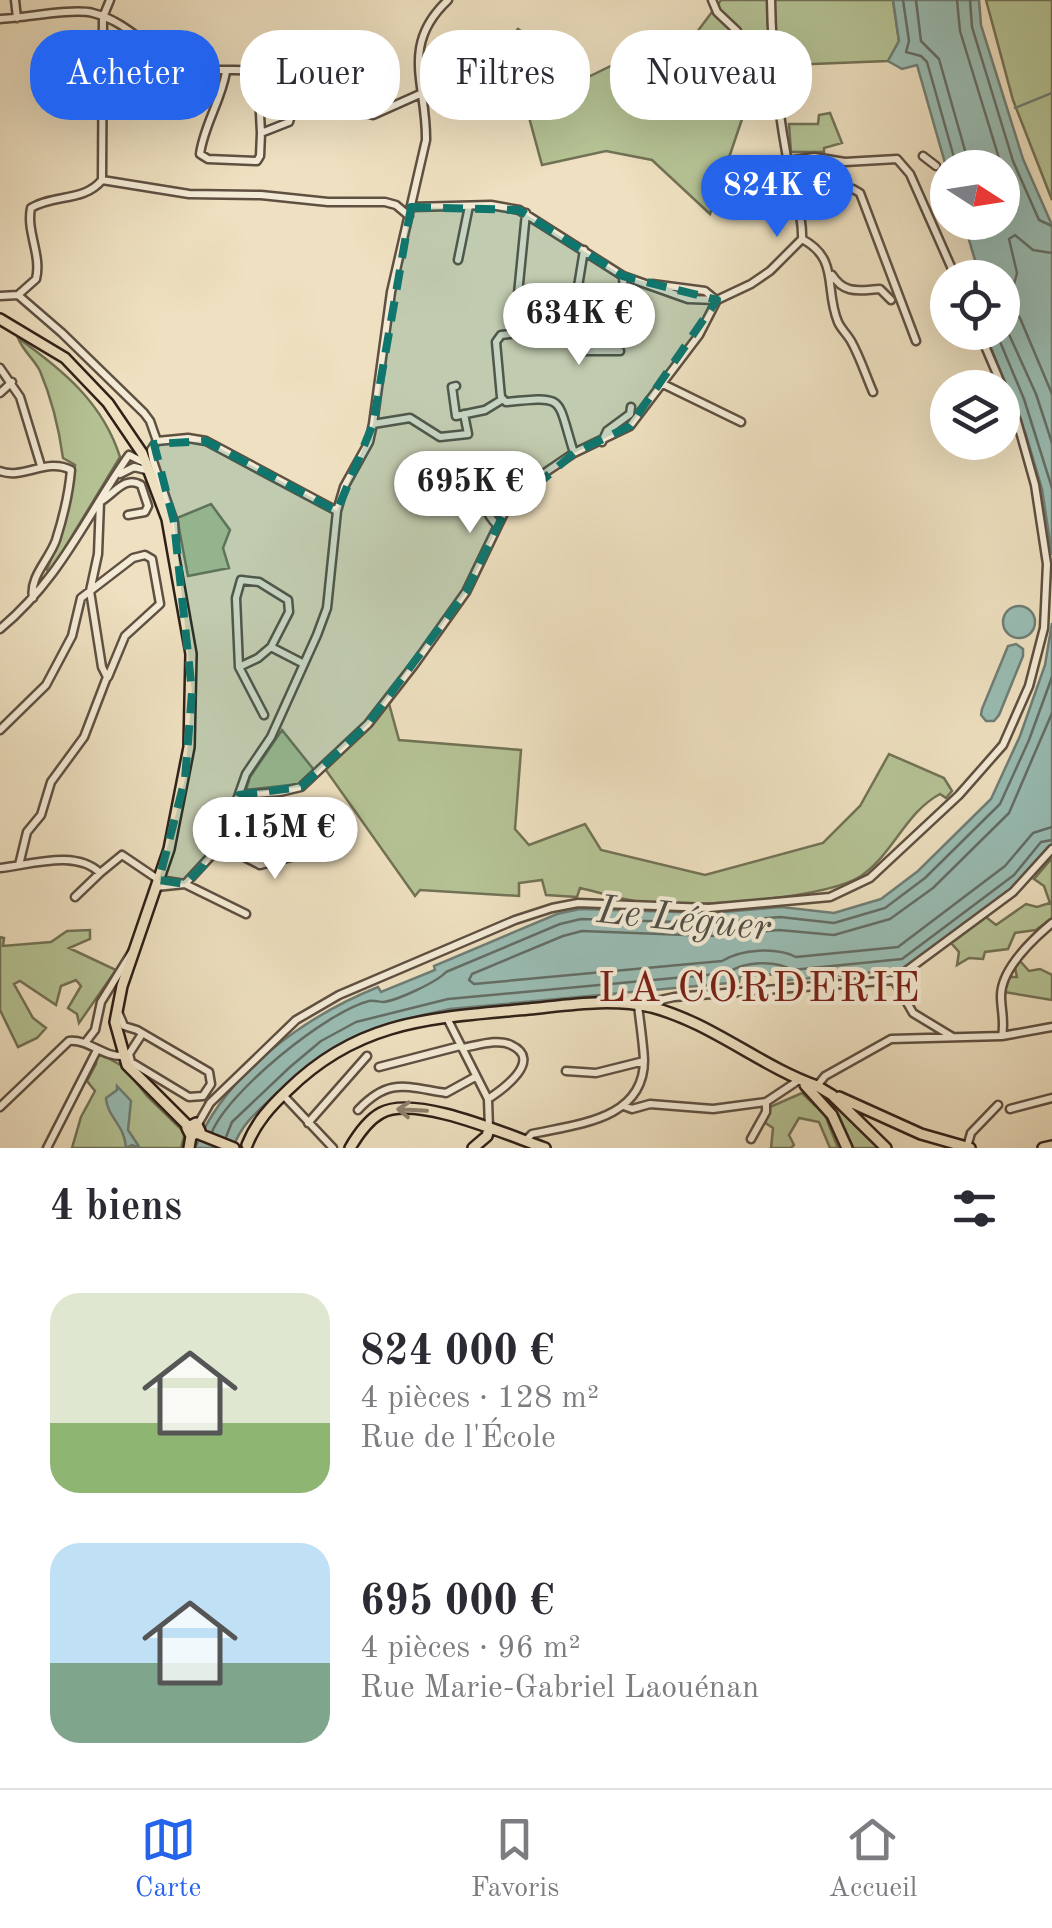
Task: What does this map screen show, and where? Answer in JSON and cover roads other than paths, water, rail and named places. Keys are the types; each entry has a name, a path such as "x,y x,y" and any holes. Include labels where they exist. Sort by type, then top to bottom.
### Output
{"main road":[{"path":"0,319 65,358 108,403 152,471 175,557 191,654 192,718 182,792 158,884 116,1008 122,1056 141,1081 195,1131 234,1148 240,1144 249,1146 262,1116 336,1049 348,1044 446,1017 598,1002 638,1005 673,1015 799,1080 921,1134 968,1148"},
{"path":"799,1080 820,1098 847,1148"},
{"path":"832,1094 886,1148"},
{"path":"350,1148 373,1119 401,1107 427,1110 545,1148"},
{"path":"473,1148 489,1129"},
{"path":"189,1148 195,1131"},
{"path":"1043,1148 1052,1146"}],"street":[{"path":"15,0 18,18"},
{"path":"102,30 102,17 110,0"},
{"path":"426,30 448,0"},
{"path":"712,0 723,20 738,30"},
{"path":"411,207 508,207 526,213 623,276 688,298 717,300 751,284 770,272 802,240 803,225 788,161 772,42 771,0"},
{"path":"0,19 88,12 126,26 171,60 207,72 252,69 258,76 261,133 257,161 208,159 200,154 203,134 226,72"},
{"path":"106,30 112,22"},
{"path":"400,102 420,94 420,39"},
{"path":"0,296 18,295 36,279 31,208 84,194 102,180 102,120"},
{"path":"261,133 289,120"},
{"path":"185,884 221,844 246,774 279,722 327,608 344,487 374,424 390,292 426,140 426,120"},
{"path":"922,156 930,162"},
{"path":"788,161 814,157 845,162 896,159 910,174 948,260"},
{"path":"102,180 190,194 384,202 396,205 409,216"},
{"path":"796,198 853,189 860,193 916,341"},
{"path":"458,260 469,206"},
{"path":"518,294 526,213"},
{"path":"802,240 824,259 838,284 854,292 880,289 891,300"},
{"path":"564,328 574,311 584,250"},
{"path":"831,274 830,297 839,324 851,341 873,392"},
{"path":"623,276 624,297"},
{"path":"650,284 725,292 751,284"},
{"path":"706,291 717,300"},
{"path":"18,295 150,420 157,441 152,450 174,522 175,557"},
{"path":"239,795 301,787 368,724 466,592 497,524 521,495 574,453 630,426 699,335 717,300"},
{"path":"564,328 584,351 620,352"},
{"path":"504,400 496,342 502,335 564,328"},
{"path":"195,1131 210,1103 296,1020 322,1003 515,920 552,908 578,903 708,908 830,897 870,878 959,795 1003,745 1029,686 1044,628 1047,564 1035,485 1017,421 987,350"},
{"path":"0,368 12,382 41,466"},
{"path":"0,393 12,382"},
{"path":"663,384 741,422"},
{"path":"456,386 452,386 456,416 485,410 504,400 550,398 558,403 574,453"},
{"path":"602,442 607,431 630,414 631,407"},
{"path":"374,424 410,418 440,437 468,434 464,414"},
{"path":"157,441 206,441 338,511"},
{"path":"0,628 34,599 66,559 134,442"},
{"path":"129,456 139,458 152,471"},
{"path":"518,460 521,495"},
{"path":"0,472 13,475 60,465 71,470 55,542 33,581 34,599"},
{"path":"112,483 134,467 152,471"},
{"path":"486,475 482,483 484,504 497,524"},
{"path":"100,502 128,482 136,481 142,485 148,506 145,512 128,515"},
{"path":"100,502 98,554 90,590 107,677"},
{"path":"0,730 46,685 72,636 81,598 133,558 146,555 152,560 160,604 125,636 84,737 51,782 41,815 28,832 19,865"},
{"path":"239,667 271,647 289,612 288,600 258,582 241,580 236,598 239,667 264,715"},
{"path":"271,647 304,664"},
{"path":"221,844 260,865 334,846"},
{"path":"525,1141 532,1134 616,1113 624,1106 641,1080 644,1061 638,1005 674,997 894,980 1013,892 1052,849"},
{"path":"75,897 122,856 158,884 185,884 246,914"},
{"path":"0,868 84,861 100,873"},
{"path":"1002,1036 1005,1017 1001,995 1005,980 1019,957 1052,923"},
{"path":"85,1043 95,1030 101,1002 136,947"},
{"path":"894,980 912,1013 952,1037"},
{"path":"673,1015 674,997"},
{"path":"116,1008 124,1026 139,1032 210,1072 211,1084 204,1096 188,1098 131,1062 129,1054 139,1032"},
{"path":"446,1017 488,1098 489,1129"},
{"path":"817,1086 825,1076 890,1039 1002,1036 1052,1027"},
{"path":"118,1038 126,1031 139,1032"},
{"path":"0,1107 69,1041 122,1056"},
{"path":"379,1068 461,1047 498,1042 512,1045 523,1062 519,1076 488,1098"},
{"path":"48,1148 97,1050"},
{"path":"308,1122 367,1056"},
{"path":"566,1072 596,1073 644,1061"},
{"path":"358,1110 383,1089 406,1085 446,1093 475,1077"},
{"path":"624,1106 714,1109 766,1102 799,1080"},
{"path":"283,1095 332,1148"},
{"path":"1010,1109 1052,1098"},
{"path":"752,1139 766,1112 766,1102"},
{"path":"968,1148 971,1133 998,1104"}],"water":[{"path":"893,0 979,0 981,25 1023,159 1052,225 1052,555 1042,489 1020,420 1020,370 1000,370 992,350 1020,350 1020,260 975,260 969,240 1020,240 1020,150 941,150 917,65 902,69 888,61 899,41"},
{"path":"1019,606 1030,611 1035,622 1030,633 1019,638 1008,633 1003,622 1008,611"},
{"name":"Le Léguer","path":"1052,623 1052,844 1021,882 901,972 781,981 780,974 740,976 739,982 450,1009 422,1015 375,1028 318,1058 251,1118 233,1148 195,1148 226,1095 296,1031 350,999 378,987 381,992 435,970 434,966 557,914 580,909 712,913 781,907 834,913 881,899 918,871 991,799 1020,736 1045,665"},
{"path":"1016,644 1023,649 1023,656 999,715 994,721 986,721 982,709 1008,646"},
{"path":"117,1086 131,1101 128,1130 140,1148 126,1148 123,1133 109,1111 106,1098"}],"waterway":[{"path":"1015,108 1052,93"}],"district":[{"name":"LA CORDERIE","path":"760,986"}]}
